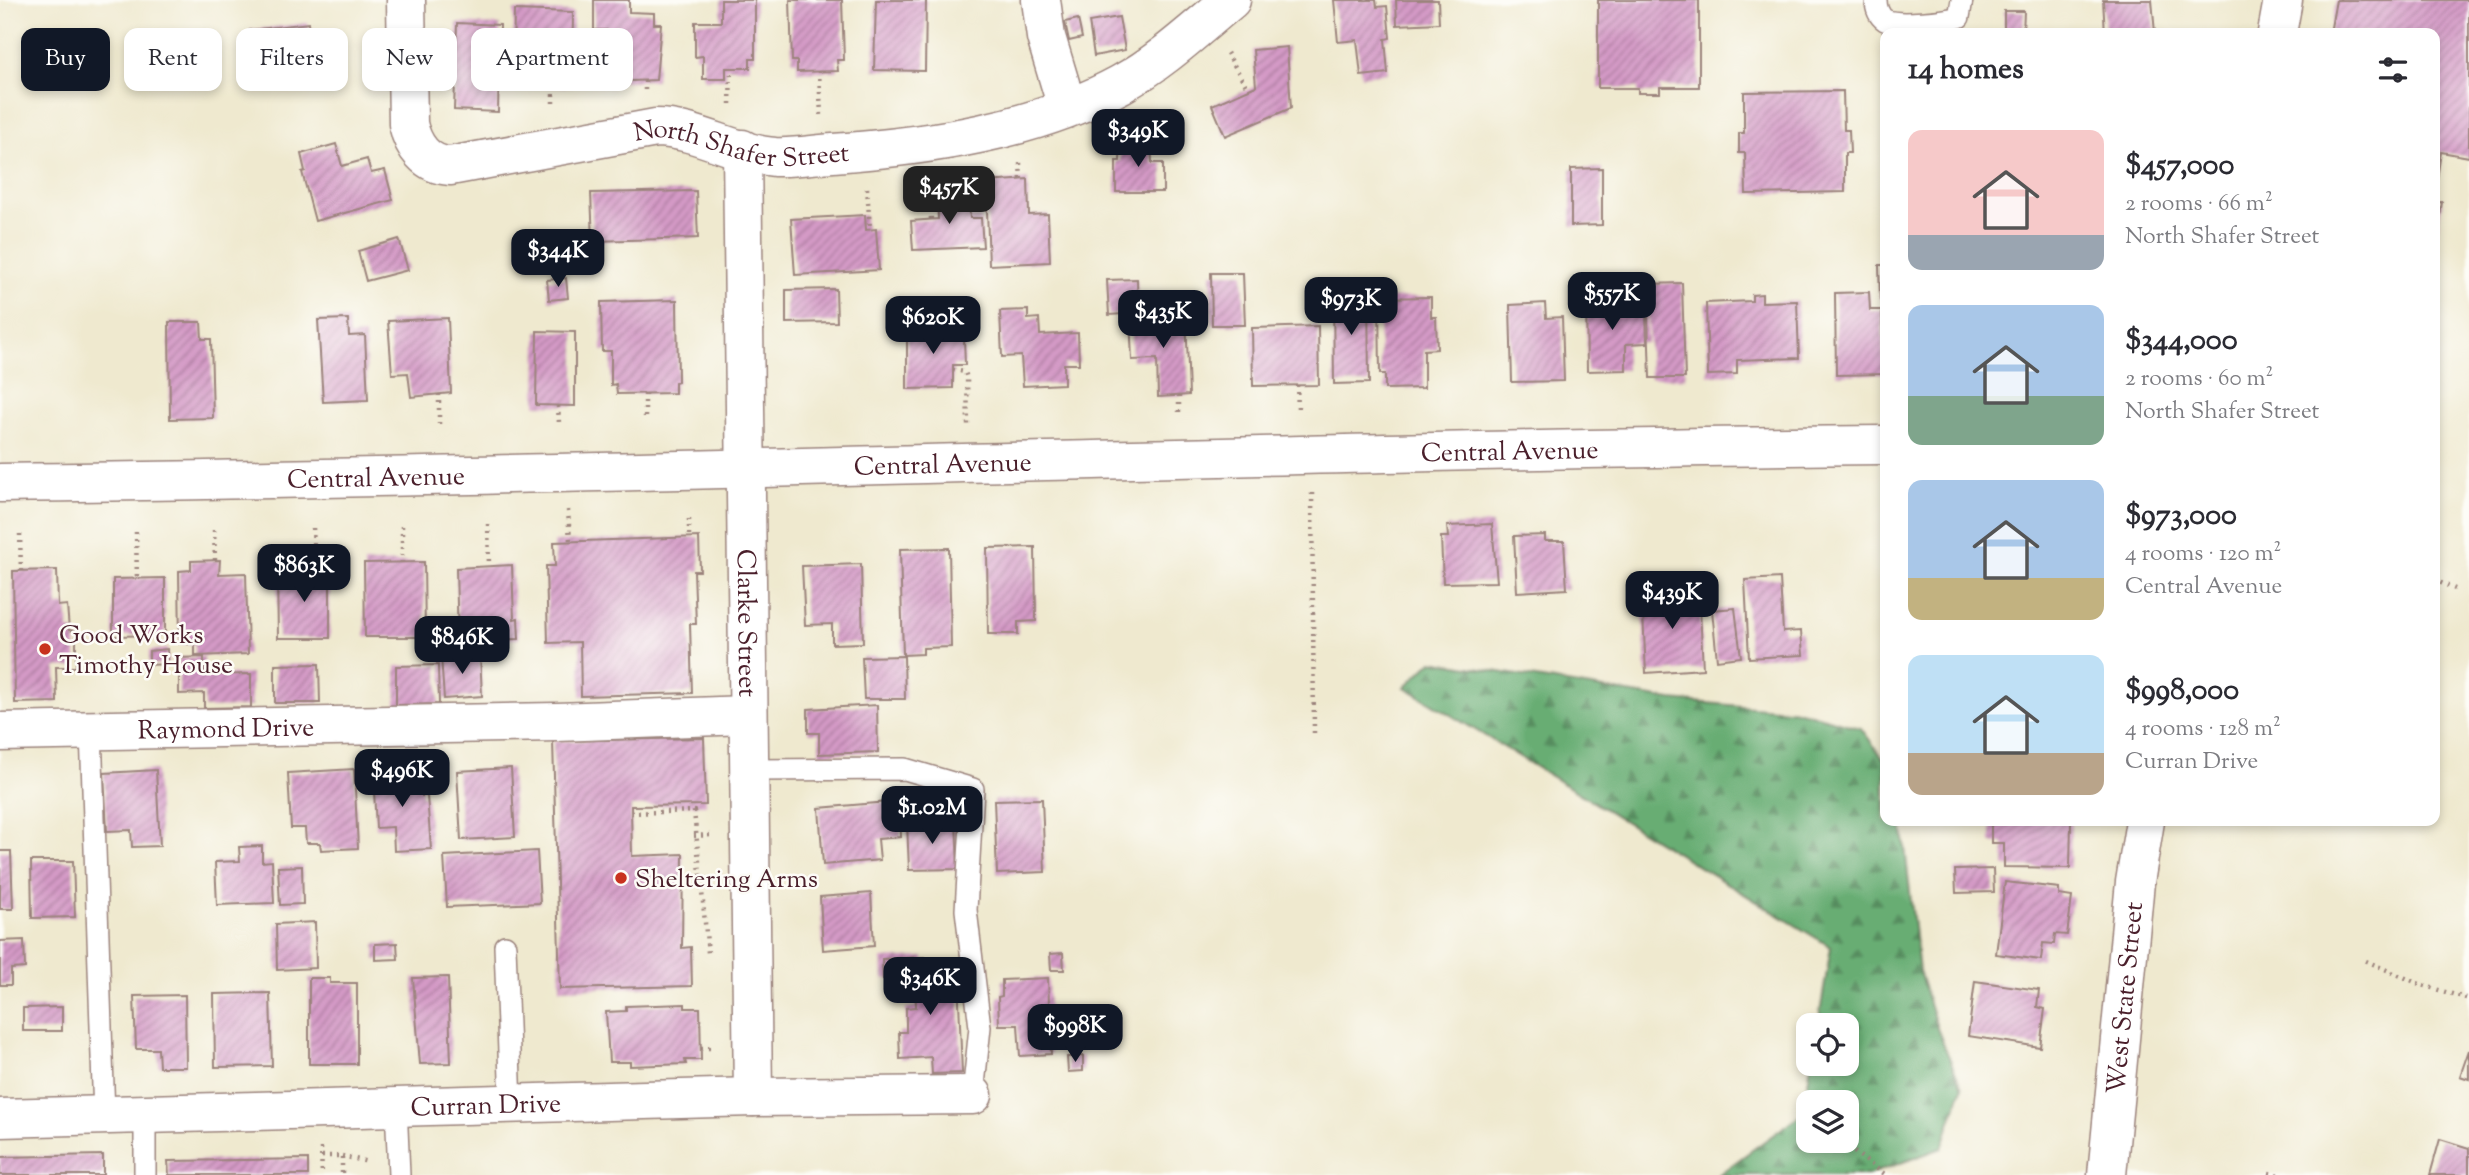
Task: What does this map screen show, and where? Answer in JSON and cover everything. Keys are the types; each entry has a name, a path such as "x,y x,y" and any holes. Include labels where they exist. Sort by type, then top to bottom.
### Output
{"street":[{"name":"North Shafer Street","path":"406,0 408,124 415,146 443,166 656,128 736,133 775,157 934,143 997,129 1067,107 1120,84 1149,67 1231,0"},
{"path":"1041,0 1046,37 1067,107"},
{"path":"2278,28 2283,0"},
{"name":"Clarke Street","path":"736,133 746,469 746,715 753,1097"},
{"name":"Central Avenue","path":"0,483 1298,455 1880,446"},
{"name":"Raymond Drive","path":"0,732 557,722 746,715"},
{"name":"West State Street","path":"2107,1175 2135,883 2144,826"},
{"name":"Curran Drive","path":"0,1118 396,1105 973,1095"}],"lane":[{"path":"1876,0 1877,10 1885,19 1896,22 1959,17 1962,0"},
{"path":"91,730 104,1116"},
{"path":"747,770 905,769 973,789 967,910 980,1027 973,1095"},
{"path":"505,946 511,1105"},
{"path":"396,1105 402,1173"},
{"path":"145,1114 145,1175"}],"path":[{"path":"1221,42 1248,89"},
{"path":"731,68 736,133"},
{"path":"819,71 821,127"},
{"path":"553,91 553,111"},
{"path":"866,176 870,229"},
{"path":"929,180 931,219"},
{"path":"953,370 965,372 967,378 968,415"},
{"path":"1297,385 1298,410"},
{"path":"439,394 439,425"},
{"path":"645,394 645,421"},
{"path":"1179,396 1179,412"},
{"path":"558,405 559,423"},
{"path":"1312,513 1314,734"},
{"path":"689,519 689,538"},
{"path":"569,523 570,541"},
{"path":"488,524 489,566"},
{"path":"402,526 402,562"},
{"path":"313,528 315,570"},
{"path":"214,530 215,560"},
{"path":"136,532 137,579"},
{"path":"20,534 21,572"},
{"path":"2440,583 2455,589"},
{"path":"631,813 694,811 710,966"},
{"path":"2365,961 2422,985 2469,999"},
{"path":"1855,1153 1886,1175"},
{"path":"322,1156 352,1158"},
{"path":"342,1156 342,1175"},
{"path":"2269,1173 2279,1175"}],"green space":[{"path":"1432,661 1671,700 1800,711 1861,728 1880,754 1880,826 1903,826 1919,971 1938,1031 1962,1088 1942,1148 1868,1175 1718,1175 1796,1118 1796,1153 1859,1153 1859,1090 1807,1090 1809,1076 1859,1076 1859,1013 1820,1013 1831,947 1405,687"}],"building":[{"path":"594,0 629,0 629,12 654,13 654,24 661,24 656,80 633,81 633,28 594,28"},
{"path":"721,0 755,0 755,59 750,59 750,68 726,68 726,79 703,79 703,56 695,57 695,22 721,22"},
{"path":"790,0 842,0 844,60 837,60 838,71 797,72 797,61 792,61"},
{"path":"876,0 926,0 925,71 874,70"},
{"path":"1334,0 1376,0 1377,7 1387,6 1390,38 1385,39 1388,73 1361,76 1357,40 1338,42"},
{"path":"1396,0 1438,0 1439,23 1397,25"},
{"path":"1598,0 1699,0 1699,87 1660,87 1660,93 1638,93 1638,88 1598,88"},
{"path":"2103,0 2152,0 2155,28 2105,28"},
{"path":"2336,0 2469,0 2469,157 2441,152 2440,159 2440,28 2331,28"},
{"path":"514,10 573,12 573,28 514,28"},
{"path":"2004,11 2024,11 2023,28 2004,28"},
{"path":"1119,17 1125,50 1094,56 1089,22"},
{"path":"1078,19 1082,38 1069,41 1065,22"},
{"path":"308,23 309,28 267,28"},
{"path":"457,23 500,25 500,28 471,28 471,91 498,91 498,112 454,110 455,91 457,91"},
{"path":"1287,47 1291,108 1225,136 1212,105 1256,86 1253,50"},
{"path":"1843,91 1844,130 1849,130 1850,153 1845,153 1845,192 1746,194 1745,153 1739,153 1739,133 1744,133 1744,92"},
{"path":"1121,141 1151,141 1152,163 1163,163 1163,192 1116,192 1116,161 1120,161"},
{"path":"336,144 342,166 367,159 371,173 385,170 393,200 315,221 302,172 305,171 301,154"},
{"path":"1602,168 1602,225 1571,226 1571,169"},
{"path":"1028,179 1029,215 1048,214 1050,262 989,265 986,182"},
{"path":"696,191 698,238 593,241 591,193"},
{"path":"968,191 970,218 981,218 983,247 913,250 911,221 938,219 937,193"},
{"path":"865,215 866,230 876,229 879,270 795,275 791,219"},
{"path":"399,239 408,270 366,281 358,251"},
{"path":"1211,273 1243,273 1245,325 1212,325"},
{"path":"566,278 568,298 549,300 547,280"},
{"path":"1137,279 1138,313 1109,315 1107,280"},
{"path":"1682,283 1685,378 1650,378 1647,284"},
{"path":"836,289 837,322 786,323 786,290"},
{"path":"1368,290 1369,383 1334,384 1333,291"},
{"path":"1869,292 1870,310 1880,310 1880,374 1836,375 1835,293"},
{"path":"1762,294 1762,302 1797,301 1799,358 1737,360 1737,374 1708,375 1706,303 1752,301 1752,295"},
{"path":"1628,296 1628,311 1646,311 1647,343 1626,344 1626,370 1587,371 1586,297"},
{"path":"1431,297 1431,317 1436,317 1437,349 1424,350 1424,388 1385,389 1385,374 1380,374 1379,298"},
{"path":"677,300 678,382 675,383 675,393 617,394 616,384 611,385 611,351 602,351 601,302"},
{"path":"1545,303 1546,318 1562,317 1564,381 1512,382 1510,305"},
{"path":"1028,310 1028,319 1039,318 1040,335 1078,333 1079,364 1064,364 1064,384 1023,386 1021,356 1002,357 1000,311"},
{"path":"1186,314 1189,395 1158,397 1157,359 1132,360 1130,316"},
{"path":"448,318 451,393 411,397 408,373 392,374 388,321"},
{"path":"348,319 349,336 365,335 368,400 323,402 318,320"},
{"path":"169,322 201,322 202,339 211,339 213,418 170,419"},
{"path":"907,325 956,325 956,338 964,338 965,365 953,365 953,388 907,389"},
{"path":"1318,326 1319,385 1253,386 1252,328"},
{"path":"537,331 575,332 575,406 536,405"},
{"path":"1492,524 1497,582 1443,583 1441,537 1448,537 1447,526"},
{"path":"1545,535 1545,541 1564,541 1567,589 1517,592 1514,536"},
{"path":"699,537 700,571 694,571 696,624 690,624 692,693 581,696 580,642 548,643 546,566 555,566 554,542"},
{"path":"1035,547 1036,621 1018,622 1018,634 988,634 987,548"},
{"path":"949,548 951,647 923,648 923,654 903,655 900,549"},
{"path":"220,560 219,574 246,573 248,654 195,656 195,644 180,644 179,571 191,570 191,561"},
{"path":"424,562 425,637 365,637 364,563"},
{"path":"861,564 863,643 832,644 832,624 805,625 802,566"},
{"path":"512,565 514,619 518,618 519,639 458,641 456,568"},
{"name":"Good Works Timothy House","path":"57,570 58,606 67,605 69,630 76,631 76,667 56,667 57,702 15,703 13,571"},
{"path":"277,570 330,570 330,638 278,638"},
{"path":"165,578 165,635 113,636 113,579"},
{"path":"1780,578 1783,632 1801,631 1803,655 1749,658 1745,580"},
{"path":"1699,590 1703,669 1646,673 1642,593"},
{"path":"1735,608 1741,657 1717,660 1712,610"},
{"path":"167,649 168,664 149,665 149,651"},
{"path":"480,654 482,696 444,699 441,656"},
{"path":"904,656 905,699 864,699 862,657"},
{"path":"204,657 204,675 251,674 251,707 204,708 204,693 179,694 179,658"},
{"path":"319,664 320,703 275,703 275,665"},
{"path":"438,665 439,704 396,705 396,666"},
{"path":"877,705 878,752 819,754 819,733 808,733 808,709"},
{"name":"Sheltering Arms","path":"704,738 706,805 631,806 632,856 683,854 682,948 691,947 692,986 560,989 553,741"},
{"path":"511,768 515,837 461,840 457,771"},
{"path":"354,769 358,848 321,850 320,843 306,843 305,828 291,828 288,773"},
{"path":"156,770 160,846 132,847 131,830 107,831 104,773"},
{"path":"406,770 406,775 421,775 422,796 427,796 431,849 394,851 393,827 376,828 373,771"},
{"path":"1042,799 1045,872 997,874 994,800"},
{"path":"899,801 901,837 878,839 880,860 823,865 819,808"},
{"path":"956,821 958,869 909,870 907,822"},
{"path":"1991,826 2071,826 2070,868 2004,867 2004,843 1991,843"},
{"path":"262,846 262,862 272,861 274,903 217,905 215,862 240,861 239,847"},
{"path":"0,851 11,851 13,909 0,909"},
{"path":"537,851 540,903 447,907 444,856"},
{"path":"31,861 73,861 75,917 32,918"},
{"path":"302,866 303,904 280,905 278,867"},
{"path":"1993,869 1994,892 1956,893 1955,870"},
{"path":"2005,882 2059,888 2059,895 2072,897 2067,935 2055,934 2054,944 2043,943 2041,960 1996,954"},
{"path":"871,893 874,946 823,950 820,897"},
{"path":"315,922 316,968 277,970 276,924"},
{"path":"24,940 25,968 11,969 11,985 0,985 0,941"},
{"path":"397,943 398,959 375,960 375,944"},
{"path":"1063,953 1064,970 1051,970 1050,954"},
{"path":"924,957 925,978 958,977 962,1073 932,1074 931,1057 900,1059 899,1032 906,1032 906,1008 916,1007 915,978 883,979 882,959"},
{"path":"448,977 451,1063 420,1064 413,978"},
{"path":"309,978 330,978 330,983 357,983 357,1064 309,1064"},
{"path":"1048,978 1051,1054 1020,1056 1018,1025 999,1025 998,997 1002,996 1002,980"},
{"path":"1975,981 2039,990 2037,1007 2045,1009 2040,1047 1968,1036"},
{"path":"270,993 272,1066 215,1067 214,994"},
{"path":"185,995 186,1067 159,1067 158,1049 136,1049 134,996"},
{"path":"685,1004 685,1008 700,1008 701,1060 685,1060 686,1064 630,1066 630,1062 609,1062 606,1012 626,1011 626,1006"},
{"path":"62,1007 62,1031 23,1031 23,1008"},
{"path":"2469,1050 2469,1079 2460,1076"},
{"path":"1083,1056 1083,1071 1068,1072 1067,1057"},
{"path":"2440,1139 2469,1148 2469,1175 2430,1175"},
{"path":"103,1155 103,1175 0,1175 0,1157"},
{"path":"308,1159 308,1175 169,1175 168,1161"}],"place":[{"name":"Good Works Timothy House","path":"45,649"},
{"name":"Sheltering Arms","path":"621,878"}]}
